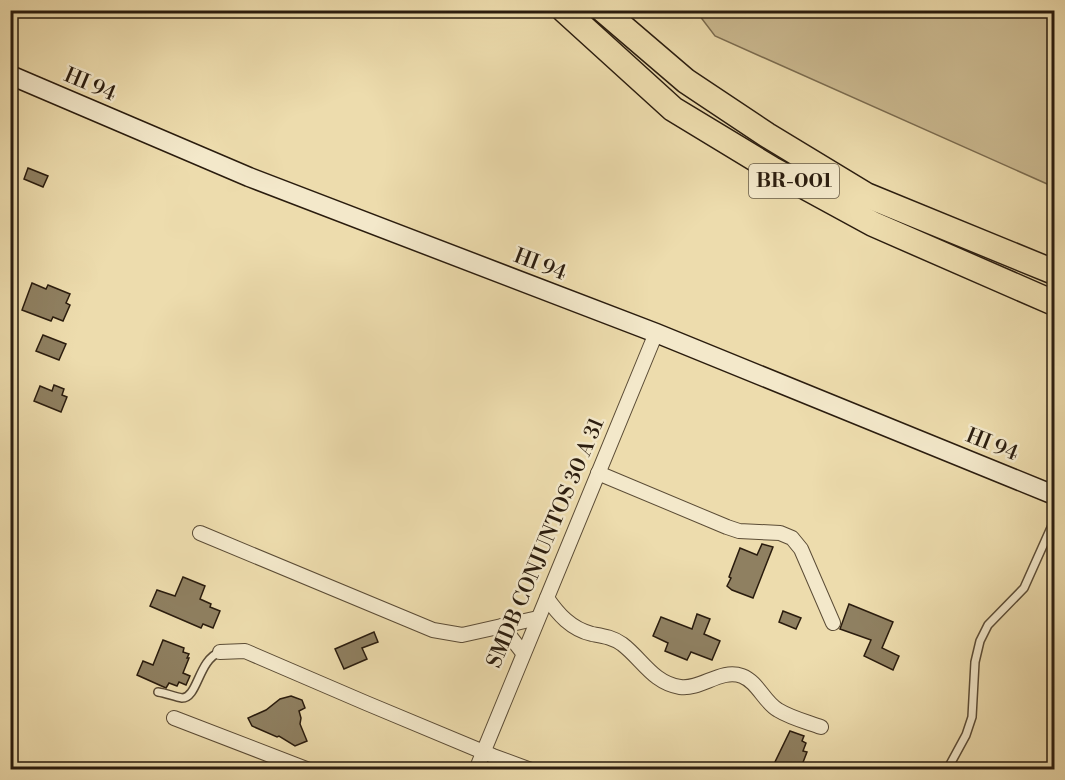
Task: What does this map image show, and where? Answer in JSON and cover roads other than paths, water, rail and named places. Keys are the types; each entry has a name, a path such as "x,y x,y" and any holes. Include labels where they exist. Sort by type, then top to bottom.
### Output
{"highway":[{"name":"BR-001","path":"564,10 673,109 772,169 873,224 1054,303"},
{"name":"BR-001","path":"603,10 686,81 767,135 866,195 1054,272"}],"street":[{"name":"HI 94","path":"10,75 249,177 656,333 1054,495"},
{"name":"SMDB CONJUNTOS 30 A 31","path":"476,770 656,333"},
{"path":"598,473 733,529 780,532 792,538 801,549 833,623"},
{"path":"200,533 433,630 462,635 538,618"},
{"path":"547,598 560,616 575,628 590,634 607,636 622,645 656,678 681,687 696,685 727,675 738,675 747,678 777,710 821,727"},
{"path":"502,626 523,653"},
{"path":"220,652 245,651 483,752 531,770"},
{"path":"174,718 309,770"}],"lane":[{"path":"947,770 966,735 972,717 975,662 980,641 988,625 1024,588 1054,521"},
{"path":"158,692 184,698 191,694 205,664 212,655 220,652"}]}
